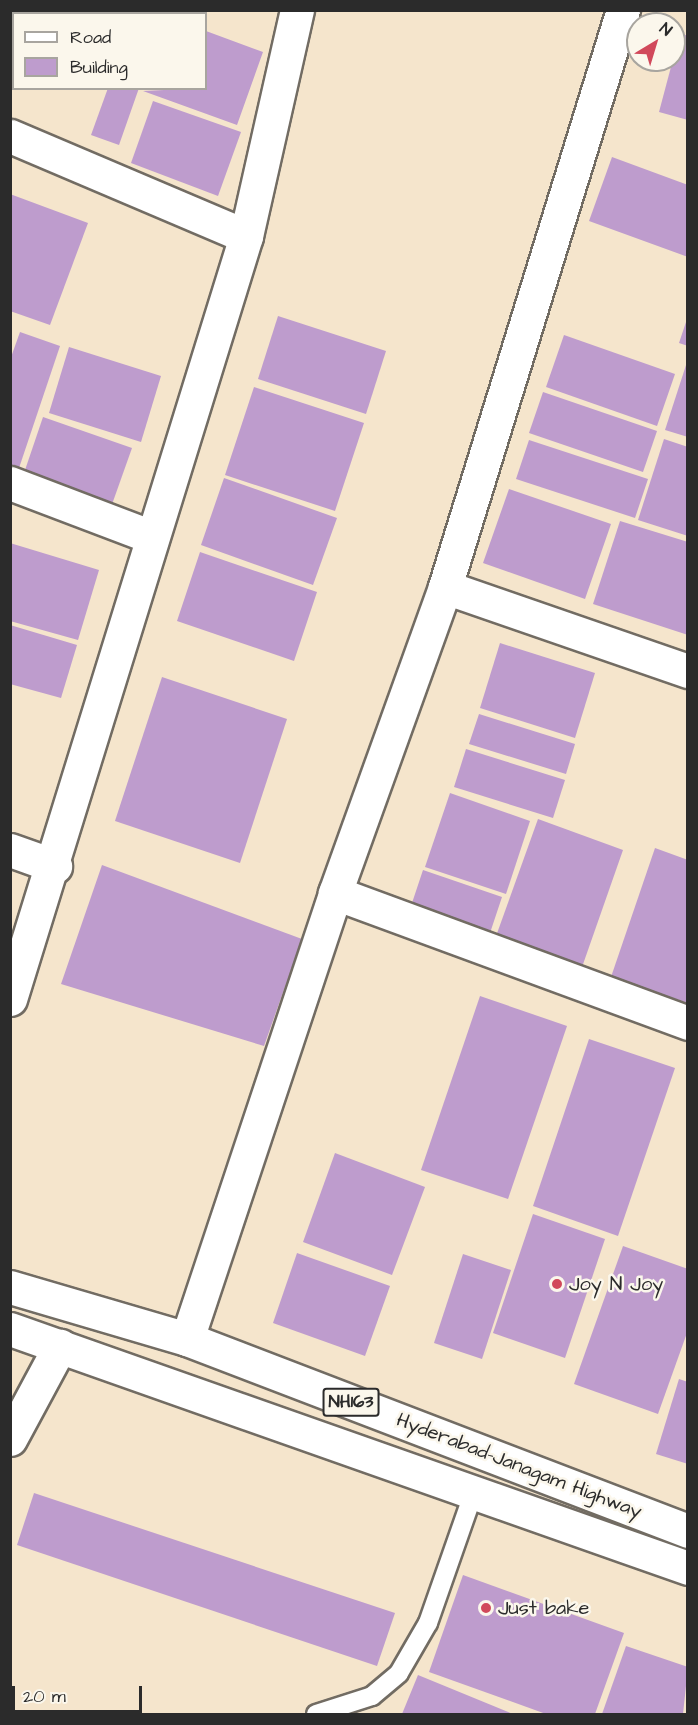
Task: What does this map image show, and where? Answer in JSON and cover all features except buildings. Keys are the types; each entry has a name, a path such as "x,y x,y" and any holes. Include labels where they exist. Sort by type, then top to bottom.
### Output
{"main road":[{"path":"10,999 55,866 152,537 246,236 297,10"},
{"path":"187,1339 335,893 445,587 623,10"},
{"path":"10,136 246,236"},
{"path":"10,483 152,537"},
{"path":"445,587 687,671"},
{"path":"10,850 55,866"},
{"path":"335,893 687,1023"},
{"name":"Hyderabad-Janagam Highway","path":"10,1287 187,1339 687,1531"},
{"name":"Hyderabad-Janagam Highway","path":"10,1329 687,1568"},
{"path":"10,1439 60,1346"}],"lane":[{"path":"316,1714 372,1696 399,1674 428,1623 474,1492"}],"place":[{"name":"Joy N Joy","path":"557,1284"},
{"name":"Just bake","path":"486,1608"}]}
